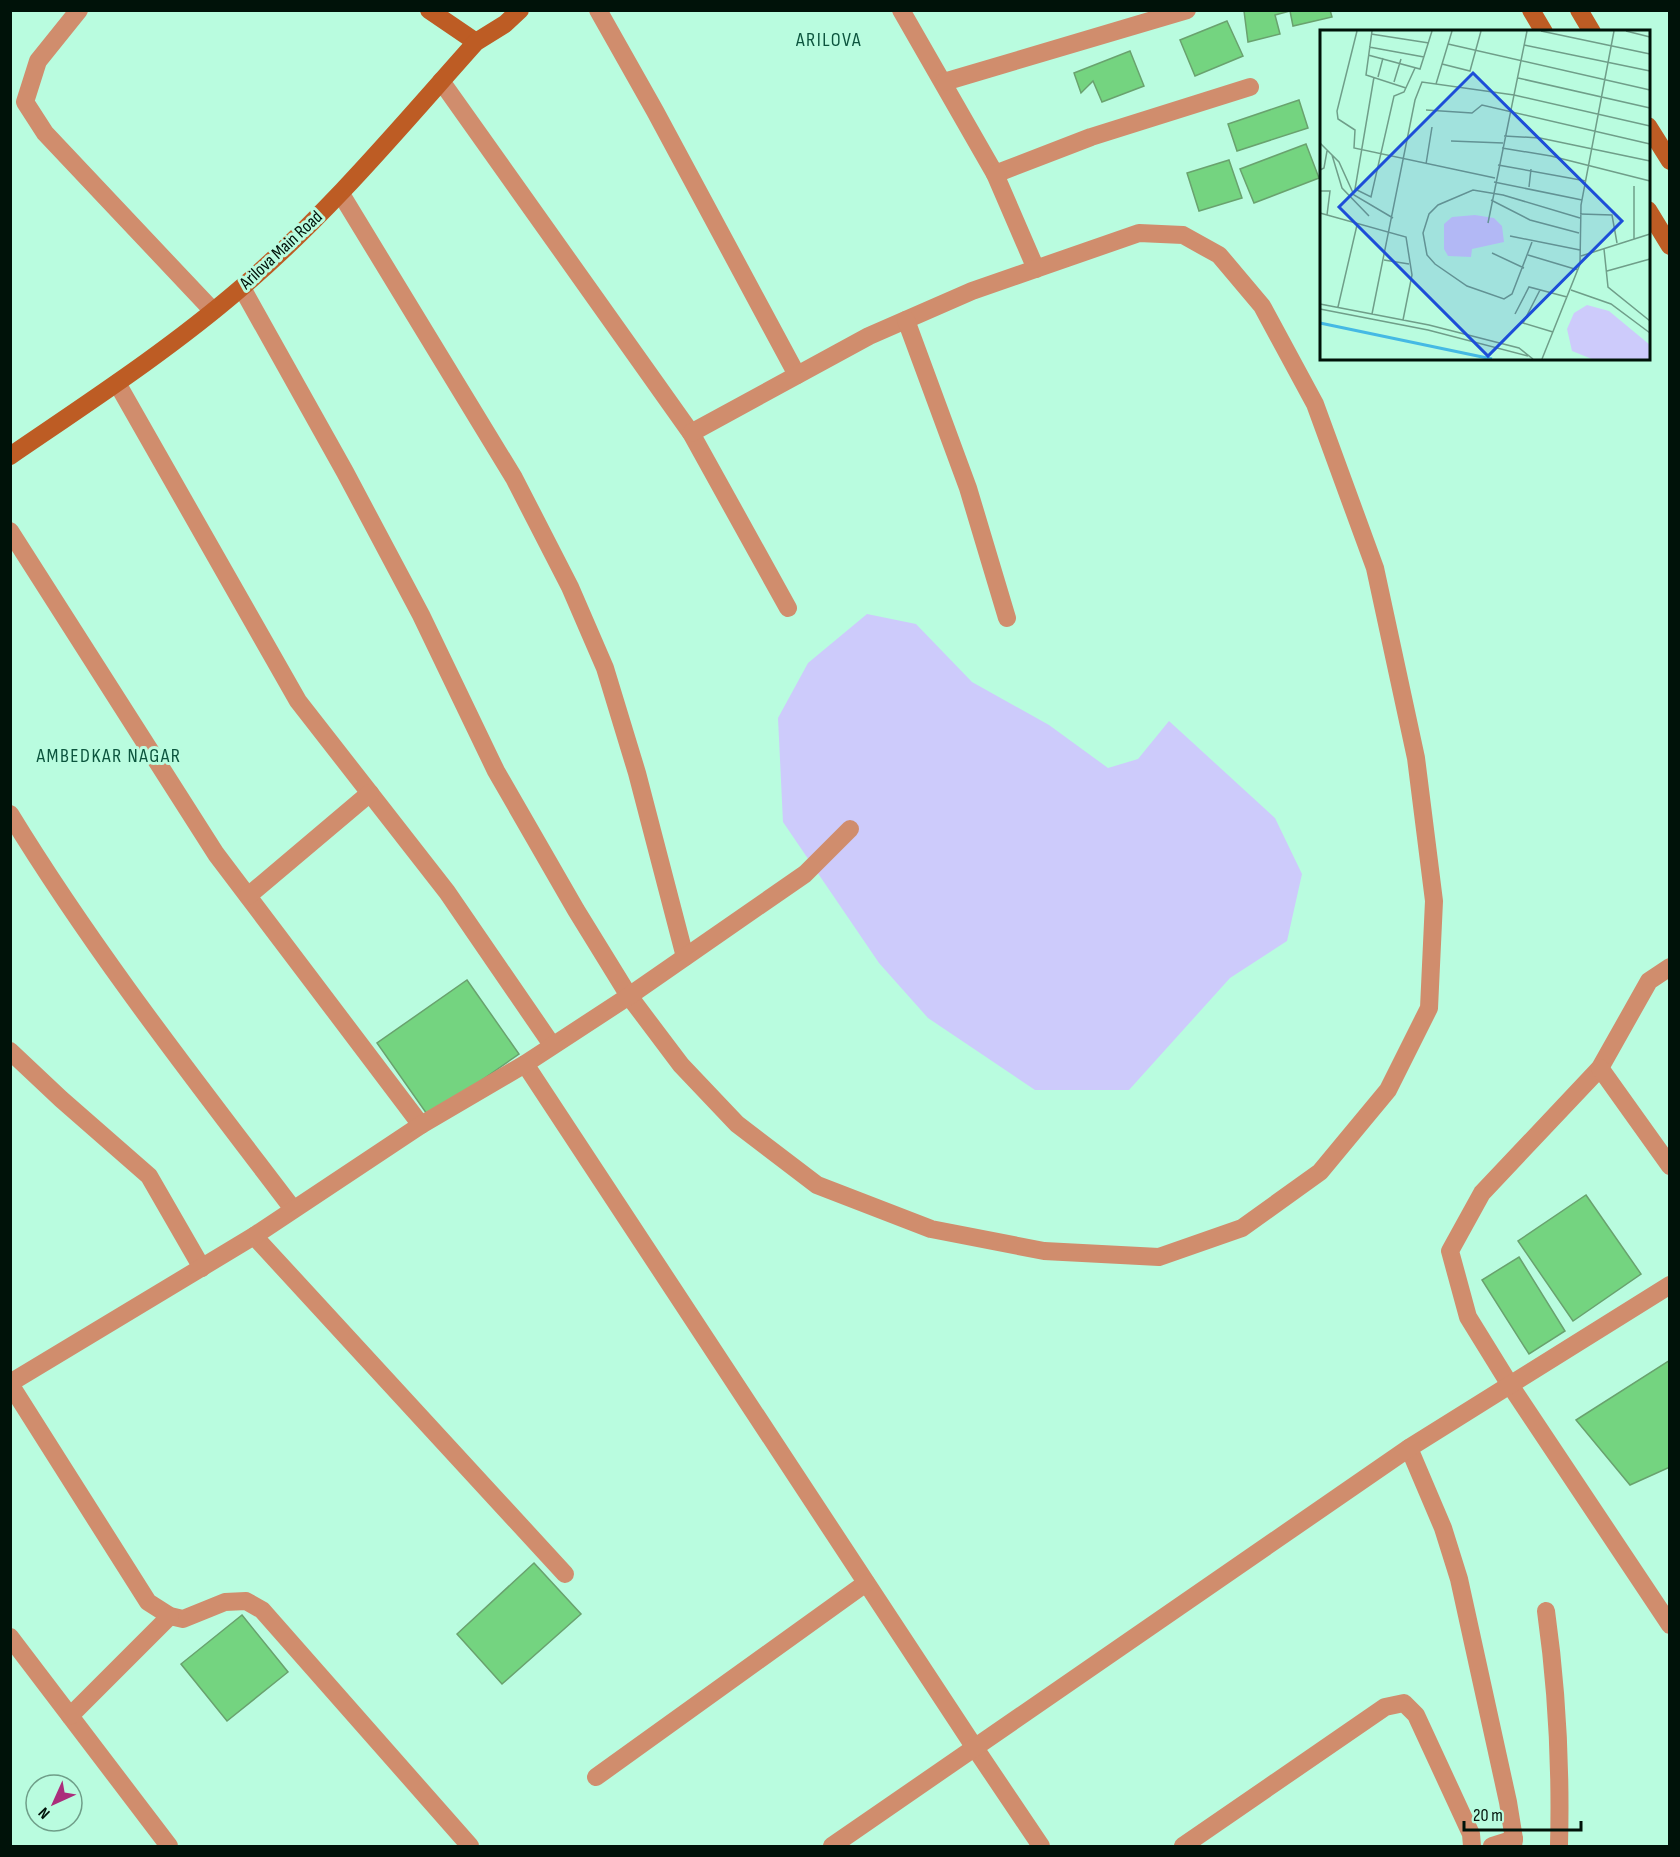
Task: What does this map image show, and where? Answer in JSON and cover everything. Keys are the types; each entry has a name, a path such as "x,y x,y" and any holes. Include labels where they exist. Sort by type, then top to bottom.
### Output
{"street":[{"path":"79,10 38,61 25,102 45,134 213,311"},
{"path":"429,10 476,42"},
{"name":"Arilova Main Road","path":"10,456 156,356 242,288 341,194 476,42 505,24 520,10"},
{"path":"598,10 797,375"},
{"path":"901,10 995,174 1036,269"},
{"path":"944,82 1187,10"},
{"path":"1531,10 1543,30"},
{"path":"1579,10 1591,30"},
{"path":"441,81 691,433 788,608"},
{"path":"995,174 1091,137 1250,87"},
{"path":"1650,129 1670,161"},
{"path":"341,194 514,478 570,587 605,668 637,773 685,957"},
{"path":"1650,213 1670,246"},
{"path":"242,288 345,472 421,615 496,771 576,910 629,996 681,1065 737,1124 817,1185 931,1229 1044,1251 1159,1257 1242,1228 1320,1172 1388,1090 1430,1008 1434,901 1416,758 1375,568 1315,404 1262,306 1219,255 1183,234 1138,233 972,291 869,336 691,433"},
{"path":"906,320 968,488 1007,618"},
{"path":"117,383 298,701 447,892 552,1045"},
{"path":"10,531 216,854 421,1125"},
{"path":"248,896 370,793"},
{"path":"10,814 137,1004 293,1209"},
{"path":"470,1846 262,1610 246,1601 225,1602 183,1619 170,1616 148,1602 10,1383 254,1236 421,1125 525,1064 629,996 805,874 850,828"},
{"path":"1670,967 1649,981 1600,1068 1482,1192 1450,1251 1467,1317 1670,1625"},
{"path":"10,1051 149,1176 202,1268"},
{"path":"525,1064 1041,1846"},
{"path":"1600,1068 1670,1166"},
{"path":"254,1236 565,1574"},
{"path":"832,1846 1409,1448 1670,1285"},
{"path":"1409,1448 1443,1528 1459,1579 1508,1802 1514,1843 1492,1846"},
{"path":"596,1777 866,1583"},
{"path":"1546,1611 1553,1665 1560,1788 1558,1846"},
{"path":"70,1716 170,1616"},
{"path":"10,1636 168,1846"},
{"path":"1183,1846 1385,1707 1404,1702 1416,1715 1471,1834 1472,1846"}],"shaded area":[{"path":"867,614 916,624 972,682 1049,725 1108,768 1138,759 1169,721 1275,818 1302,874 1287,941 1230,978 1129,1090 1035,1090 928,1018 879,963 783,822 778,718 808,663"}],"building":[{"path":"1330,10 1332,17 1293,26 1290,11 1275,15 1280,34 1248,42 1244,11"},
{"path":"1227,21 1243,56 1195,76 1180,40"},
{"path":"1130,51 1144,86 1102,102 1093,81 1081,93 1074,73"},
{"path":"1299,100 1308,128 1237,151 1228,124"},
{"path":"1306,144 1319,178 1254,203 1240,169"},
{"path":"1229,160 1242,198 1199,211 1187,173"},
{"path":"467,980 519,1054 429,1117 377,1043"},
{"path":"1586,1195 1641,1274 1573,1321 1518,1241"},
{"path":"1519,1257 1565,1331 1529,1354 1482,1280"},
{"path":"1670,1360 1670,1467 1630,1485 1576,1420"},
{"path":"534,1563 581,1614 502,1684 457,1634"},
{"path":"242,1615 288,1672 227,1721 181,1664"}],"district":[{"name":"ARILOVA","path":"829,40"},
{"name":"AMBEDKAR NAGAR","path":"109,756"}]}
